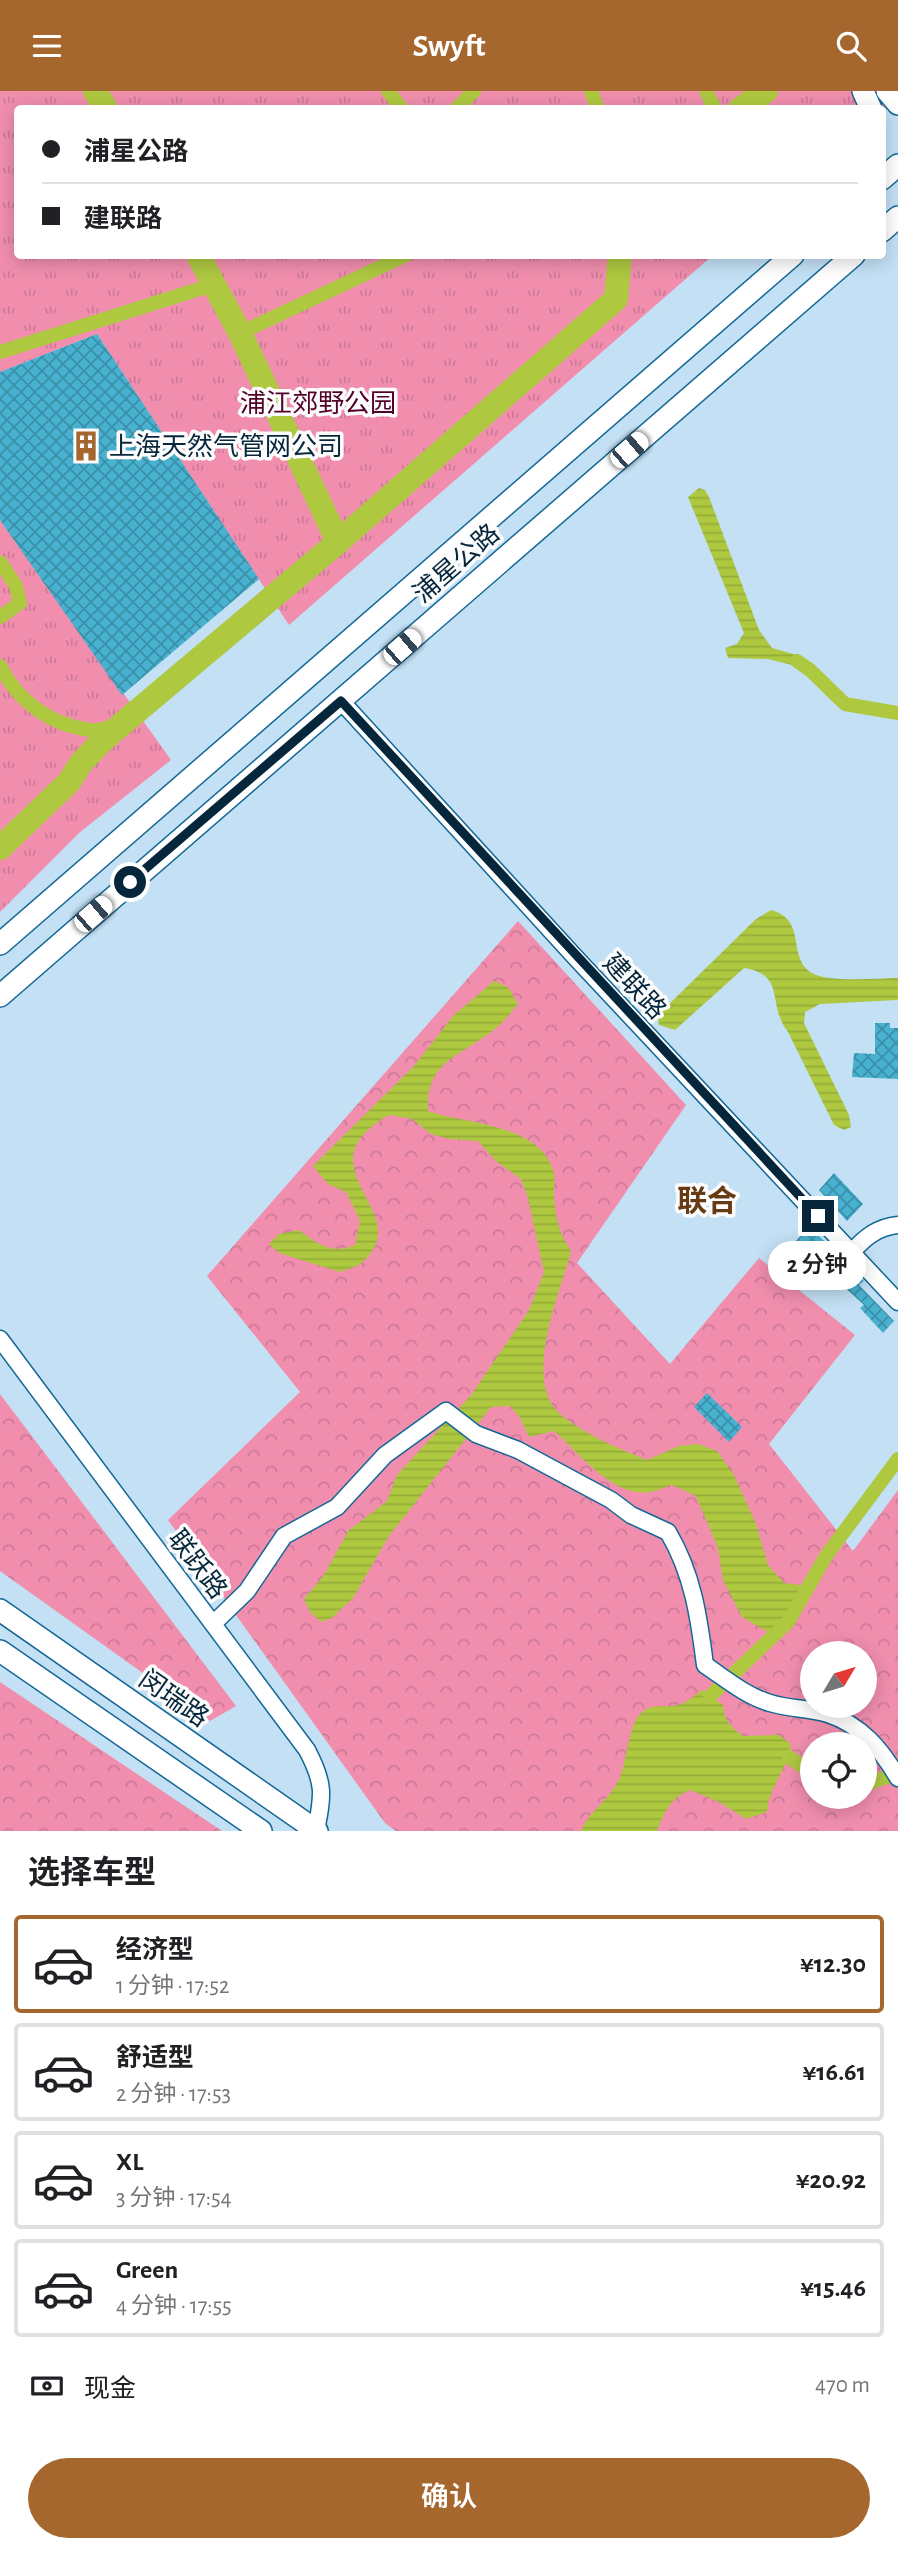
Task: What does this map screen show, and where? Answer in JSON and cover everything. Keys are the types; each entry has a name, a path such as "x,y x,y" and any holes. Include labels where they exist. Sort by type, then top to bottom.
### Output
{"main road":[{"path":"887,91 898,104"},
{"path":"886,230 898,217"},
{"name":"浦星公路","path":"0,944 788,259"},
{"name":"浦星公路","path":"0,996 849,259"},
{"name":"闵瑞路","path":"0,1610 316,1831"},
{"path":"0,1651 261,1831"}],"street":[{"name":"建联路","path":"341,701 575,957 898,1302"},
{"path":"852,1252 864,1238 885,1226 898,1225"},
{"name":"联跃路","path":"0,1339 307,1750 320,1775 322,1792 316,1831"},
{"path":"213,1624 247,1591 284,1536 337,1507 385,1455 446,1411 476,1434 517,1450 611,1500 631,1515 668,1532 692,1585 699,1611 705,1665 742,1691 769,1703 827,1714 855,1726 883,1753 898,1778"}],"green space":[{"name":"浦江郊野公园","path":"0,91 898,91 898,97 886,107 14,105 14,259 709,259 289,625 97,334 0,372"},
{"path":"0,520 171,760 79,833 0,912"},
{"path":"518,921 686,1105 577,1263 670,1364 759,1258 855,1335 769,1444 853,1551 898,1490 898,1831 396,1831 385,1823 168,1520 300,1392 207,1276"},
{"path":"0,1394 236,1706 210,1721 0,1571"},
{"path":"0,1682 222,1831 0,1831"}],"shaded area":[{"path":"699,488 705,490 709,497 759,630 772,648 797,655 796,666 768,659 728,658 725,648 737,644 744,633 688,497"},
{"path":"771,910 789,922 800,958 812,973 841,979 898,978 898,1000 820,1004 805,1012 804,1023 849,1115 851,1127 844,1130 834,1125 782,1021 774,992 766,977 744,968 675,1030 659,1025 658,1017 663,1010 756,919"},
{"path":"494,981 508,987 518,1004 495,1029 438,1071 432,1081 428,1111 519,1135 534,1144 546,1157 554,1173 557,1218 563,1238 571,1251 547,1336 544,1381 549,1400 561,1415 581,1429 647,1460 679,1446 698,1444 717,1451 734,1475 756,1524 768,1565 784,1583 809,1586 773,1635 742,1617 723,1580 718,1548 696,1496 672,1485 650,1492 623,1488 597,1472 554,1431 529,1437 519,1416 510,1406 491,1407 389,1536 353,1598 332,1618 321,1622 310,1612 304,1599 324,1575 348,1531 387,1501 397,1475 471,1395 529,1310 544,1272 528,1198 521,1179 496,1161 478,1141 449,1139 431,1134 412,1119 389,1115 364,1134 354,1153 355,1171 377,1224 377,1242 365,1260 340,1272 279,1253 269,1244 279,1234 299,1230 325,1247 339,1249 355,1245 360,1221 346,1192 328,1184 313,1166 414,1066 454,1015"},
{"path":"702,1690 723,1705 729,1723 743,1736 779,1735 791,1744 767,1812 746,1819 719,1802 690,1790 673,1801 657,1831 581,1831 619,1779 633,1725 642,1712 660,1706 681,1704"}],"building":[{"name":"上海天然气管网公司","path":"97,334 259,579 122,695 0,520 0,372"},
{"path":"875,1023 890,1023 890,1028 898,1028 898,1079 852,1077 854,1053 875,1054"},
{"path":"834,1173 863,1204 847,1221 819,1190"},
{"path":"809,1226 864,1281 859,1285 894,1321 883,1333 860,1308 864,1305 795,1242"},
{"path":"707,1393 742,1427 729,1442 694,1407"}],"waterway":[{"path":"95,91 104,105"},
{"path":"388,91 399,105"},
{"path":"460,105 474,91"},
{"path":"591,91 596,105"},
{"path":"706,91 713,105"},
{"path":"746,105 766,91"},
{"path":"200,259 240,333 338,542"},
{"path":"240,333 397,259"},
{"path":"0,848 69,782 81,763 104,739 338,542 616,299 620,259"},
{"path":"0,352 212,285"},
{"path":"0,562 16,586 20,603 0,617"},
{"path":"797,661 845,704 898,713"},
{"path":"0,666 16,690 49,717 90,730 122,724"},
{"path":"710,1696 788,1622 826,1556 898,1459"},
{"path":"789,1757 800,1765"},
{"path":"877,1780 898,1773"}],"place":[{"name":"上海天然气管网公司","path":"86,446"}],"district":[{"name":"联合","path":"707,1201"}],"route":[{"path":"130,882 341,701 575,957 818,1216"}]}
